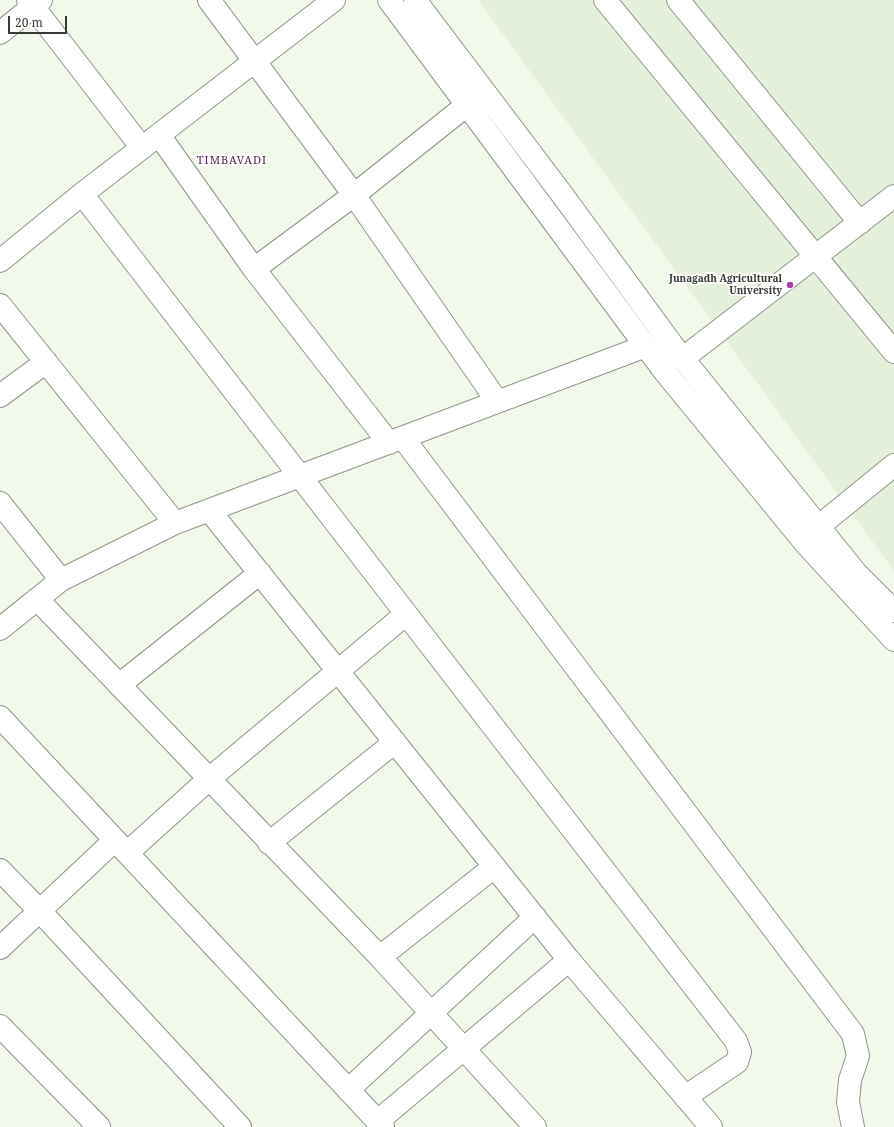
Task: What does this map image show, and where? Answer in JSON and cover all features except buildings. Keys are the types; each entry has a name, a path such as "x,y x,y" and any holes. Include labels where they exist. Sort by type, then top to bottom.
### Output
{"street":[{"path":"208,0 354,195 497,401"},
{"path":"0,261 82,194 334,0"},
{"path":"390,0 665,372 806,544 894,640"},
{"path":"415,0 561,193 682,358 856,573 894,611"},
{"path":"605,0 894,352"},
{"path":"678,0 860,223"},
{"path":"0,33 34,2 396,440 853,1034 858,1056 850,1080 848,1102 853,1127"},
{"path":"254,269 354,195 467,105"},
{"path":"82,194 736,1041 740,1052 737,1062 685,1097"},
{"path":"682,358 816,258 894,196"},
{"path":"0,305 175,523"},
{"path":"0,629 61,580 175,523 646,346"},
{"path":"0,396 46,362"},
{"path":"818,526 894,465"},
{"path":"0,504 61,580"},
{"path":"209,510 534,917 711,1127"},
{"path":"119,685 260,573"},
{"path":"37,599 269,843 380,957 535,1127"},
{"path":"0,948 39,910 209,779 406,614"},
{"path":"0,717 380,1124 464,1049 569,960"},
{"path":"269,843 395,742"},
{"path":"380,957 494,867"},
{"path":"0,870 39,910 240,1127"},
{"path":"348,1090 534,917"},
{"path":"0,1026 99,1127"}],"shaded area":[{"name":"Junagadh Agricultural University","path":"478,0 894,0 894,571"}],"place":[{"name":"Junagadh Agricultural University","path":"790,285"}],"district":[{"name":"TIMBAVADI","path":"232,161"}]}
